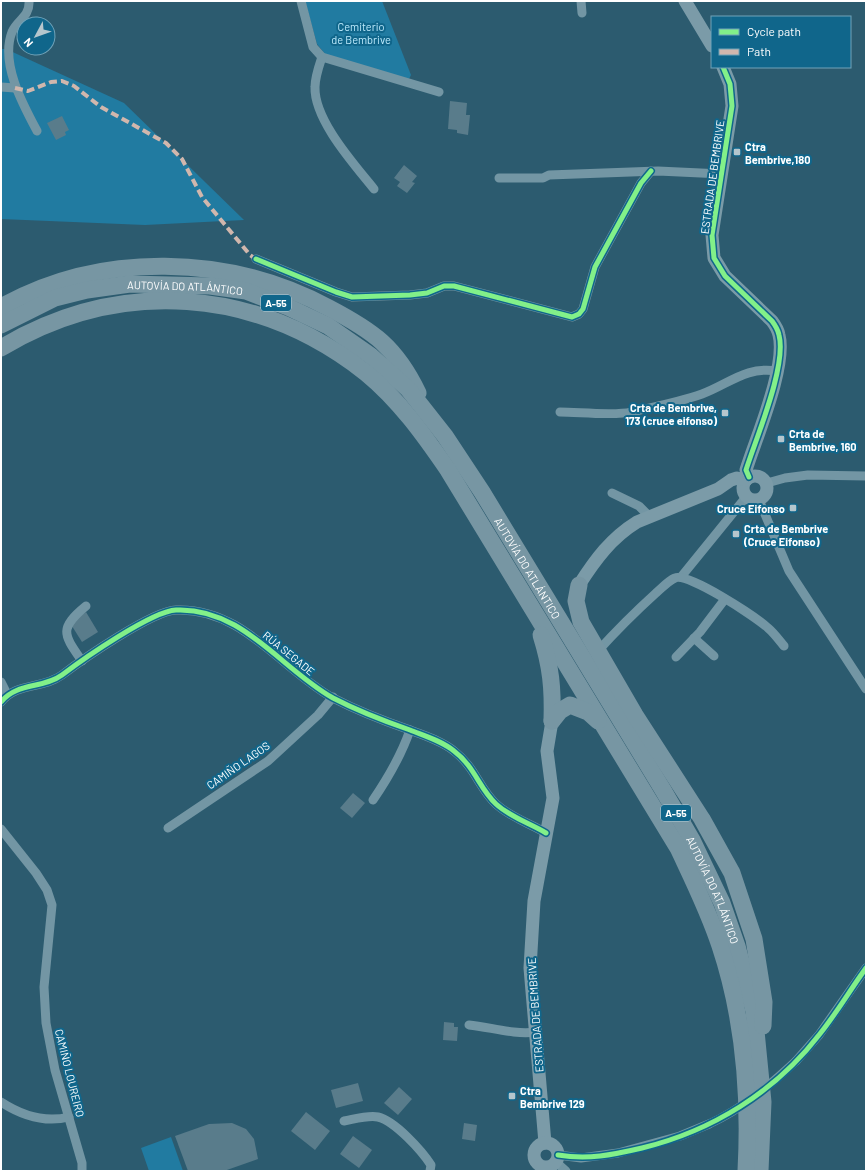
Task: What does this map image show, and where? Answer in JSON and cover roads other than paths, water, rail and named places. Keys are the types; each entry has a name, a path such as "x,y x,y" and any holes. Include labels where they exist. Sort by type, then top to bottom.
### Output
{"highway":[{"path":"1,307 21,295 59,282 109,269 152,266 215,269 254,278 306,296 354,321 380,340 394,352 407,370 427,411"},
{"name":"AUTOVÍA DO ATLÁNTICO","path":"1,325 55,298 87,290 130,284 166,283 210,286 246,292 308,316 350,340 389,371 427,411 482,492 692,840 722,903 748,983 758,1043 763,1102 760,1171"},
{"name":"AUTOVÍA DO ATLÁNTICO","path":"1,348 59,318 92,308 132,301 208,303 236,309 281,323 318,340 367,374 393,398 413,422 448,470 678,848 705,907 720,946 733,994 742,1045 747,1104 746,1171"},
{"path":"579,585 576,601 581,622 597,652 635,715 702,818 732,873 750,927 761,977 764,1002 764,1022 758,1043"},
{"path":"534,612 549,662 552,682 552,721"},
{"path":"552,721 560,711 570,705 588,712 604,725"}],"street":[{"path":"29,1 27,14 12,32 9,42 9,53 15,88 37,131"},
{"path":"301,1 313,47 322,57 439,92"},
{"path":"581,1 582,13"},
{"path":"685,1 711,44"},
{"path":"322,57 314,87 318,104 334,138 374,189"},
{"name":"ESTRADA DE BEMBRIVE","path":"723,68 730,84 732,106 712,235 714,258 726,276 762,310 777,328 781,350 777,371 754,449 755,479"},
{"path":"1,88 15,88"},
{"path":"499,178 544,178 549,175 651,171 722,174"},
{"path":"256,259 336,292 352,297 410,295 427,293 444,286 454,286 572,317 579,314 583,309 596,267 641,183 651,171"},
{"path":"560,412 628,413 703,393 745,373 762,370 777,371"},
{"path":"579,585 610,543 628,528 650,517 718,489 732,480 738,478 755,479 795,476 866,476"},
{"path":"755,479 743,486 789,571 866,688"},
{"path":"718,489 750,497 767,493 755,479"},
{"path":"612,493 639,506 650,517"},
{"path":"597,652 632,614 668,582 681,577 750,497"},
{"path":"681,577 709,589 757,619 769,628 784,646"},
{"path":"676,657 694,638 725,599"},
{"path":"82,661 68,642 67,632 72,619 86,606"},
{"name":"RÚA SEGADE","path":"4,698 17,688 58,677 140,624 161,614 175,610 194,611 231,622 249,633 299,675 333,697 362,712 435,740 453,750 474,770 485,790 495,803 510,815 546,833"},
{"path":"694,638 714,656"},
{"path":"1,682 4,698"},
{"name":"CAMIÑO LAGOS","path":"168,828 268,762 318,715 333,697"},
{"name":"ESTRADA DE BEMBRIVE","path":"545,1143 530,968 534,901 553,798 547,751 552,721"},
{"path":"373,800 391,772 403,749 410,730"},
{"name":"CAMIÑO LOUREIRO","path":"1,829 36,873 47,890 52,905 44,987 46,1023 55,1070 82,1163 82,1171"},
{"path":"566,1171 557,1158 554,1146 545,1143 541,1144 536,1149 535,1168 546,1167 557,1158 580,1158 618,1153 680,1136 709,1124 744,1105 796,1062 819,1035 866,968"},
{"path":"469,1025 502,1029 510,1032 536,1032"},
{"path":"1,1102 16,1110 37,1118 56,1120 69,1117"},
{"path":"344,1121 368,1117 384,1119 416,1145 431,1166 430,1171"}],"place":[{"name":"Ctra Bembrive,180","path":"737,152"},
{"name":"Crta de Bembrive, 173 (cruce eifonso)","path":"725,413"},
{"name":"Crta de Bembrive, 160","path":"781,439"},
{"name":"Cruce Eifonso","path":"793,508"},
{"name":"Crta de Bembrive (Cruce Eifonso)","path":"736,534"},
{"name":"Ctra Bembrive 129","path":"512,1096"}],"park label":[{"name":"Cemiterio de Bembrive","path":"361,32"}]}
